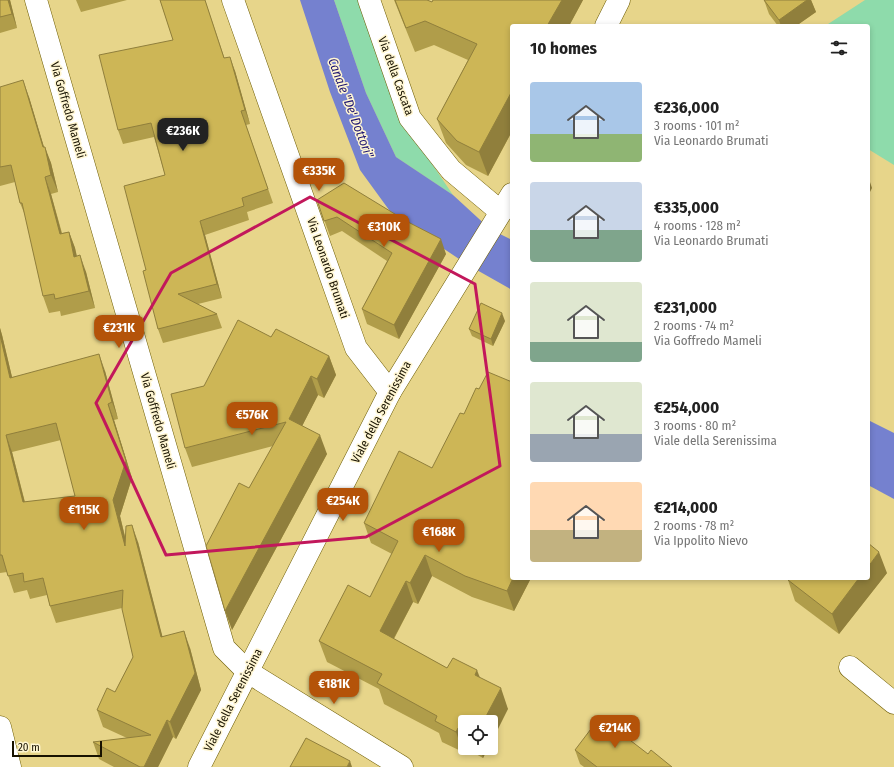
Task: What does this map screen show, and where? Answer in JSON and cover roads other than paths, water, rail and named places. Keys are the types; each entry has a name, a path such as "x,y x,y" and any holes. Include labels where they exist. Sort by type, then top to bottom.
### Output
{"street":[{"name":"Via Goffredo Mameli","path":"36,0 224,648 248,672 402,767"},
{"name":"Via Leonardo Brumati","path":"233,0 356,348 390,392"},
{"name":"Via della Cascata","path":"369,0 410,118 450,170 495,220"},
{"path":"607,24 619,0"},
{"name":"Viale della Serenissima","path":"199,767 390,392 510,197"},
{"path":"850,667 894,703"},
{"path":"0,727 10,767"}],"water":[{"name":"Canale \"De' Dottori\"","path":"300,0 334,0 366,93 396,157 453,195 490,229 510,239 510,289 468,265 392,214 360,170 330,92"},
{"path":"870,421 894,433 894,499 870,486"}]}
